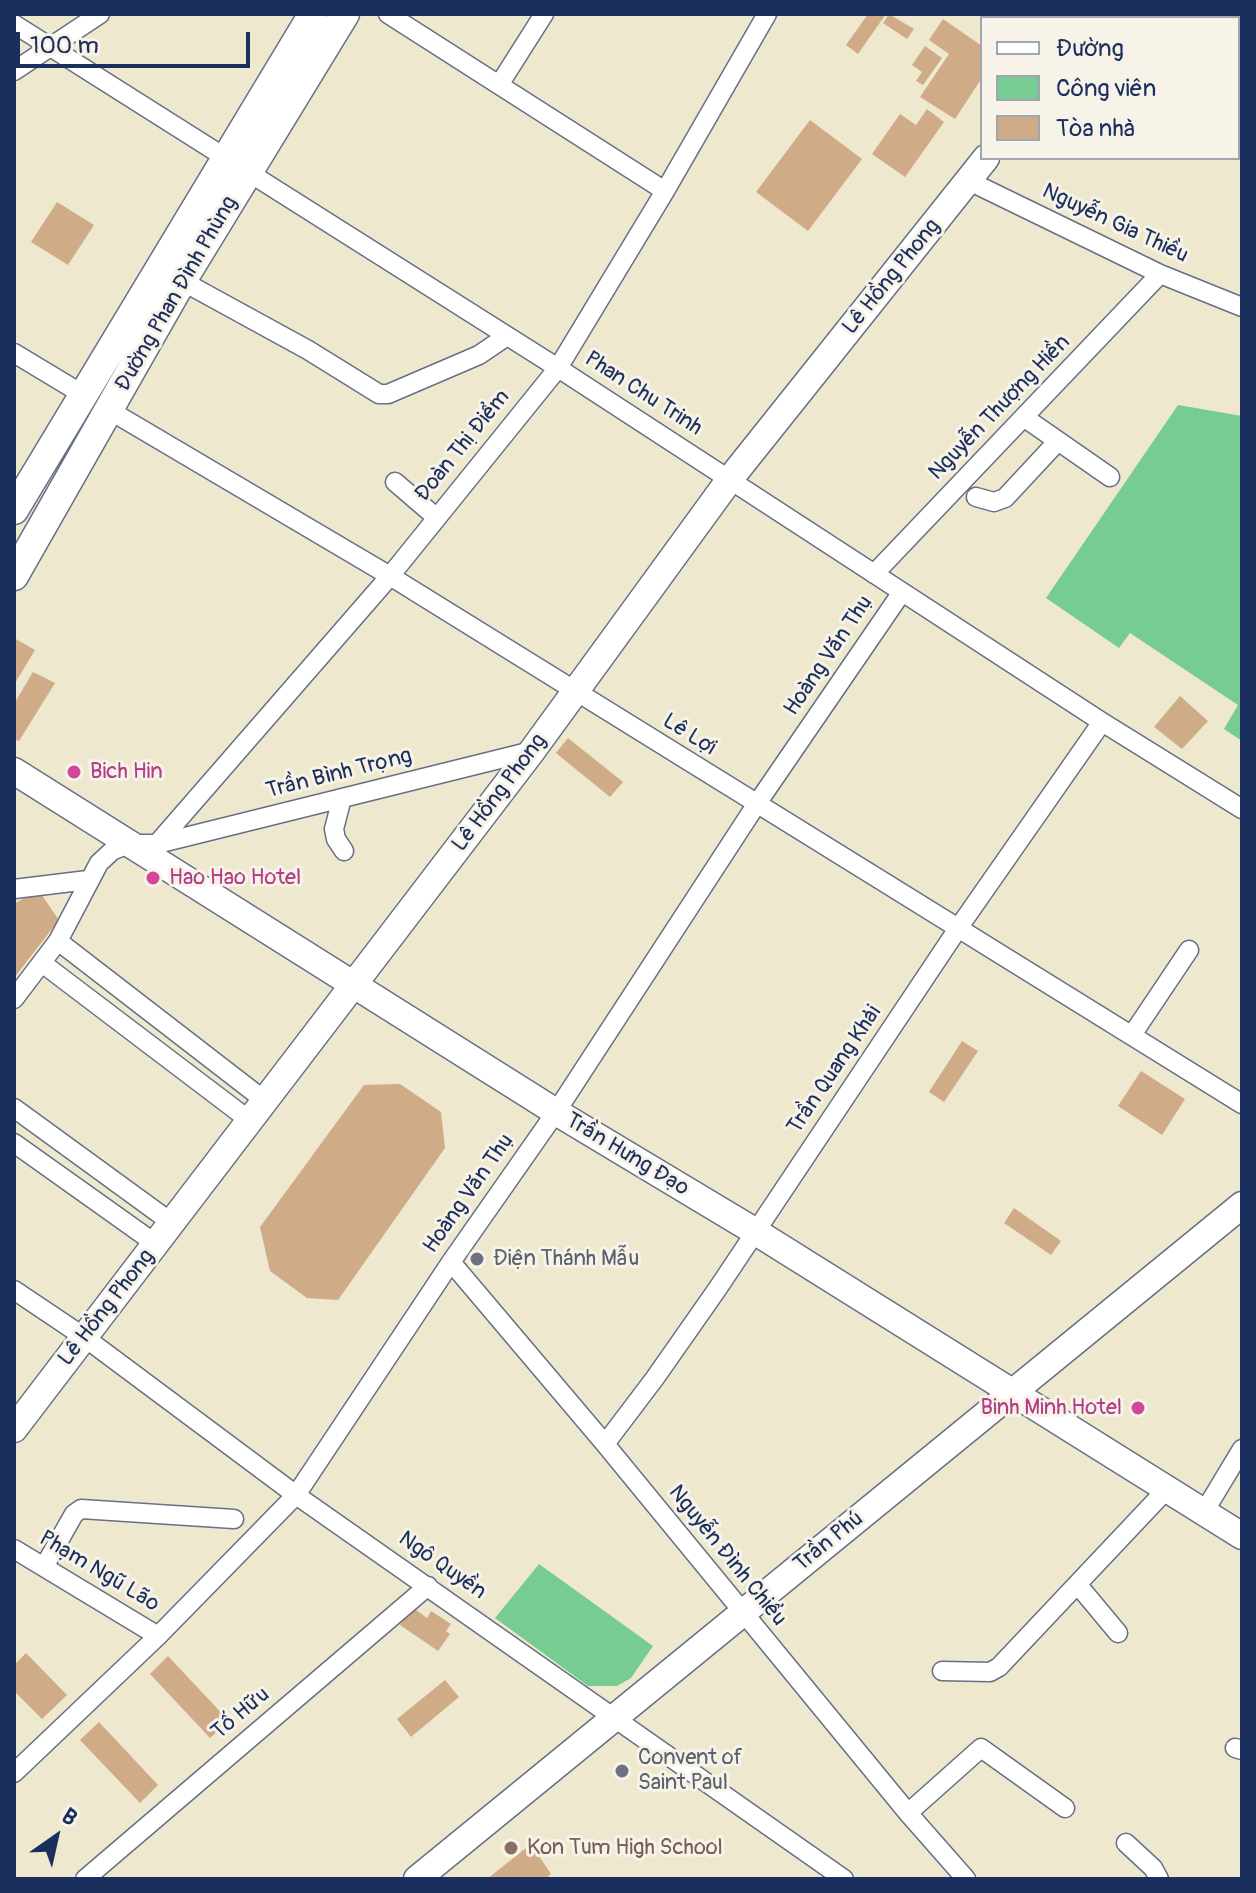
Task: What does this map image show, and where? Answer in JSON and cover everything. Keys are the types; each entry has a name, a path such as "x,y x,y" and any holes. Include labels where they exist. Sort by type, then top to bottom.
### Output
{"main road":[{"name":"Đường Phan Đình Phùng","path":"14,576 182,281 313,14"},
{"name":"Đường Phan Đình Phùng","path":"14,510 82,394 345,14"}],"street":[{"path":"14,71 100,14"},
{"path":"388,14 665,191"},
{"path":"499,85 544,14"},
{"name":"Đoàn Thị Điểm","path":"157,844 390,576 558,368 767,14"},
{"name":"Phan Chu Trinh","path":"14,24 558,368 1102,722 1242,809"},
{"name":"Lê Hồng Phong","path":"14,1429 532,751 730,479 985,160"},
{"name":"Nguyễn Gia Thiều","path":"969,181 1160,274 1242,307"},
{"name":"Nguyễn Thượng Hiền","path":"874,574 1160,274"},
{"path":"182,281 308,350 379,394 388,394 479,355 507,336"},
{"path":"14,353 82,394"},
{"name":"Lê Lợi","path":"109,410 390,576 1242,1104"},
{"path":"1025,418 1110,477"},
{"path":"976,497 994,502 1005,498 1058,441"},
{"path":"395,482 437,518"},
{"name":"Hoàng Văn Thụ","path":"14,1773 158,1636 296,1495 451,1262 556,1112 756,805 902,592"},
{"name":"Trần Quang Khải","path":"605,1444 655,1378 756,1232 959,927 1102,722"},
{"name":"Trần Bình Trọng","path":"157,844 532,751"},
{"name":"Trần Hưng Đạo","path":"14,771 556,1112 756,1232 1242,1536"},
{"path":"342,798 334,829 344,851"},
{"path":"14,999 58,941 88,880 105,857 128,844 157,844"},
{"path":"14,889 88,880"},
{"path":"58,941 256,1110"},
{"path":"1132,1035 1189,950"},
{"path":"42,963 256,1110"},
{"path":"14,1108 164,1234"},
{"path":"14,1143 164,1234"},
{"name":"Trần Phú","path":"417,1879 1242,1205"},
{"name":"Nguyễn Đình Chiểu","path":"451,1262 966,1879"},
{"name":"Ngô Quyền","path":"14,1290 84,1337 296,1495 844,1879"},
{"path":"1204,1512 1242,1449"},
{"path":"942,1671 981,1672 999,1667 1166,1490"},
{"path":"44,1567 74,1514 81,1509 234,1519"},
{"name":"Phạm Ngũ Lão","path":"14,1549 158,1636"},
{"path":"1078,1585 1118,1633"},
{"name":"Tố Hữu","path":"85,1879 428,1586"},
{"path":"908,1813 981,1748 1065,1808"},
{"path":"1126,1843 1153,1868 1159,1879"}],"green space":[{"path":"1178,405 1242,416 1242,741 1224,729 1238,705 1130,633 1119,648 1046,598"},
{"path":"539,1564 653,1646 631,1678 617,1686 588,1686 495,1618"}],"building":[{"path":"868,14 886,14 858,54 846,45"},
{"path":"889,14 914,29 907,39 883,23"},
{"path":"943,19 980,45 980,81 955,119 920,97 949,54 929,40"},
{"path":"925,46 942,58 923,85 916,81 922,72 912,65"},
{"path":"927,109 944,122 905,177 872,154 900,114 916,125"},
{"path":"810,120 862,159 808,231 756,192"},
{"path":"57,202 94,225 68,265 31,242"},
{"path":"14,638 35,650 14,685"},
{"path":"33,672 55,683 19,741 14,739 14,704"},
{"path":"1180,696 1208,721 1182,749 1154,727"},
{"path":"568,738 623,782 610,797 556,753"},
{"path":"41,894 59,920 14,978 14,904"},
{"path":"962,1041 978,1051 944,1102 929,1092"},
{"path":"1141,1071 1185,1099 1162,1135 1118,1106"},
{"path":"400,1084 441,1112 445,1148 338,1300 307,1298 270,1271 260,1227 364,1085"},
{"path":"1014,1208 1061,1241 1051,1255 1004,1223"},
{"path":"412,1607 427,1618 431,1611 451,1624 446,1631 450,1634 438,1651 400,1625"},
{"path":"26,1653 67,1695 42,1719 14,1691 14,1665"},
{"path":"168,1656 229,1721 210,1738 150,1674"},
{"path":"445,1680 459,1697 411,1737 397,1719"},
{"path":"99,1722 158,1785 140,1803 80,1740"},
{"path":"531,1844 551,1874 545,1879 487,1879"}],"place":[{"name":"Bich Hin","path":"74,772"},
{"name":"Hao Hao Hotel","path":"153,878"},
{"name":"Điện Thánh Mẫu","path":"477,1259"},
{"name":"Binh Minh Hotel","path":"1138,1408"},
{"name":"Convent of Saint Paul","path":"622,1771"},
{"name":"Kon Tum High School","path":"511,1848"}]}
